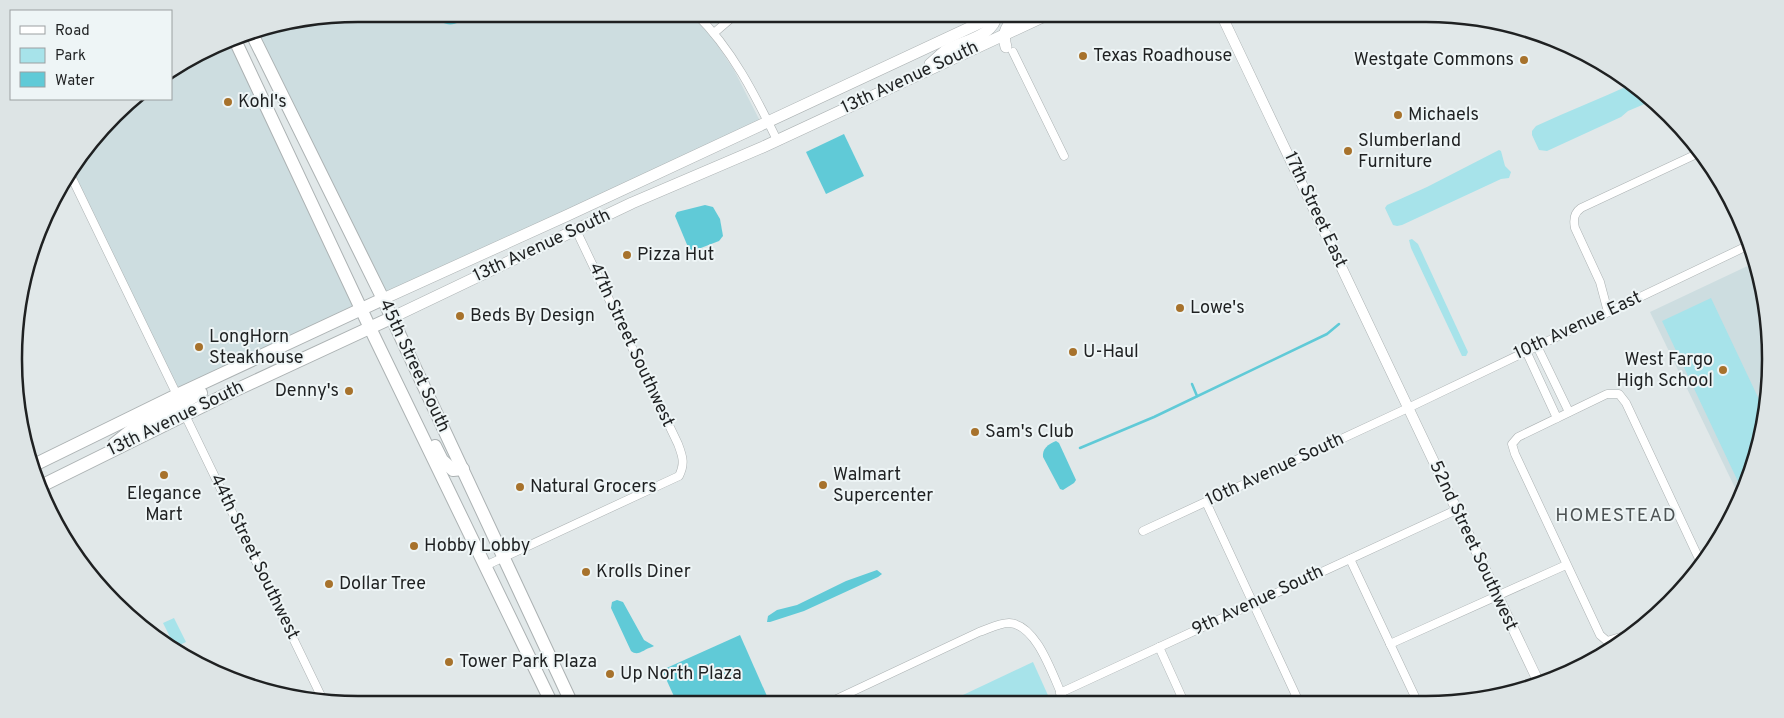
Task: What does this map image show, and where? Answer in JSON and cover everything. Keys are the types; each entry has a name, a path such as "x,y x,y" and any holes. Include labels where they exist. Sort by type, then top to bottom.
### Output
{"main road":[{"name":"13th Avenue South","path":"39,463 177,395 981,22"},
{"path":"917,75 946,51 986,32 995,22"},
{"path":"1010,22 1004,38 1010,49"},
{"path":"1010,49 1015,33 1022,22"},
{"name":"13th Avenue South","path":"46,483 185,415 632,203 777,140 1005,34"},
{"path":"245,42 247,53 279,117 290,125 296,123"},
{"name":"45th Street South","path":"245,42 279,132 442,479 548,696"},
{"name":"45th Street South","path":"246,42 296,123 383,299 568,696"},
{"path":"984,44 993,43 1010,49"},
{"path":"279,132 284,130 294,135 320,186 342,218"},
{"path":"576,230 575,220 582,215 642,185 653,175"},
{"path":"185,415 183,408 188,399 233,378 267,353"},
{"path":"402,394 424,426 442,460 453,470 462,469"},
{"path":"94,459 134,428 171,409 176,404 177,395"},
{"path":"442,479 451,475 457,478 478,514 487,520"},
{"path":"520,640 534,655 554,696"}],"street":[{"path":"704,22 714,33 739,70 777,140"},
{"path":"714,33 727,22"},
{"name":"17th Street East","path":"1225,22 1408,408"},
{"path":"1010,49 1064,156"},
{"path":"1608,312 1600,282 1575,228 1576,213 1582,208 1693,156"},
{"path":"74,181 177,395"},
{"name":"47th Street Southwest","path":"504,557 679,476 683,470 684,461 678,444 576,230"},
{"name":"10th Avenue East","path":"1408,408 1743,248"},
{"path":"1537,346 1569,412"},
{"path":"1526,351 1557,418"},
{"path":"1610,640 1607,641 1600,635 1514,454 1512,444 1518,437 1607,394 1619,394 1626,403 1698,555"},
{"name":"10th Avenue South","path":"1143,531 1408,408"},
{"name":"52nd Street Southwest","path":"1408,408 1534,678"},
{"name":"44th Street Southwest","path":"185,415 320,693"},
{"path":"1206,502 1296,696"},
{"name":"9th Avenue South","path":"1060,692 1456,510"},
{"path":"484,566 504,557"},
{"path":"1350,559 1415,696"},
{"path":"1390,644 1566,564"},
{"path":"843,696 993,627 1010,623 1019,625 1033,636 1062,696"},
{"path":"1159,647 1181,696"}],"shaded area":[{"path":"359,22 697,22 708,31 734,70 760,121 385,295 259,38 315,25"},
{"path":"233,47 359,309 178,391 76,177 106,137 137,106 144,100 172,100 172,79 210,57"},
{"name":"West Fargo High School","path":"1748,266 1759,315 1762,359 1761,381 1755,425 1744,467 1736,489 1650,312"}],"green space":[{"path":"1624,88 1645,104 1547,151 1539,150 1532,135 1532,131 1536,126"},
{"path":"1499,150 1501,151 1505,166 1511,172 1509,178 1501,179 1402,225 1393,225 1385,208 1387,205"},
{"path":"1412,239 1418,244 1468,352 1466,356 1462,356 1411,248 1409,240"},
{"path":"1711,298 1759,400 1750,446 1738,482 1662,321"},
{"path":"174,618 186,642 181,644 170,638 163,623"},
{"path":"1033,662 1048,696 961,696"}],"water":[{"path":"442,22 459,22 455,24"},
{"path":"844,134 864,176 826,194 806,152"},
{"path":"705,205 713,207 720,219 723,236 719,241 693,251 688,247 675,216 677,212"},
{"path":"1056,441 1059,443 1076,480 1063,490 1060,489 1043,457 1046,447"},
{"path":"877,570 882,574 878,577 804,611 767,622 768,616 777,610 797,605 846,581"},
{"path":"617,600 623,602 644,640 654,646 639,653 631,651 611,608 612,602"},
{"path":"740,635 767,696 674,696 662,670"}],"waterway":[{"path":"1080,448 1154,417 1327,334 1339,324"},
{"path":"1192,384 1197,396"}],"place":[{"name":"Texas Roadhouse","path":"1083,56"},
{"name":"Westgate Commons","path":"1524,60"},
{"name":"Kohl's","path":"228,102"},
{"name":"Michaels","path":"1398,115"},
{"name":"Slumberland Furniture","path":"1348,151"},
{"name":"Pizza Hut","path":"627,255"},
{"name":"Lowe's","path":"1180,308"},
{"name":"Beds By Design","path":"460,316"},
{"name":"LongHorn Steakhouse","path":"199,347"},
{"name":"U-Haul","path":"1073,352"},
{"name":"West Fargo High School","path":"1723,370"},
{"name":"Denny's","path":"349,391"},
{"name":"Sam's Club","path":"975,432"},
{"name":"Elegance Mart","path":"164,475"},
{"name":"Walmart Supercenter","path":"823,485"},
{"name":"Natural Grocers","path":"520,487"},
{"name":"Hobby Lobby","path":"414,546"},
{"name":"Krolls Diner","path":"586,572"},
{"name":"Dollar Tree","path":"329,584"},
{"name":"Tower Park Plaza","path":"449,662"},
{"name":"Up North Plaza","path":"610,674"}],"district":[{"name":"HOMESTEAD","path":"1616,516"}]}
